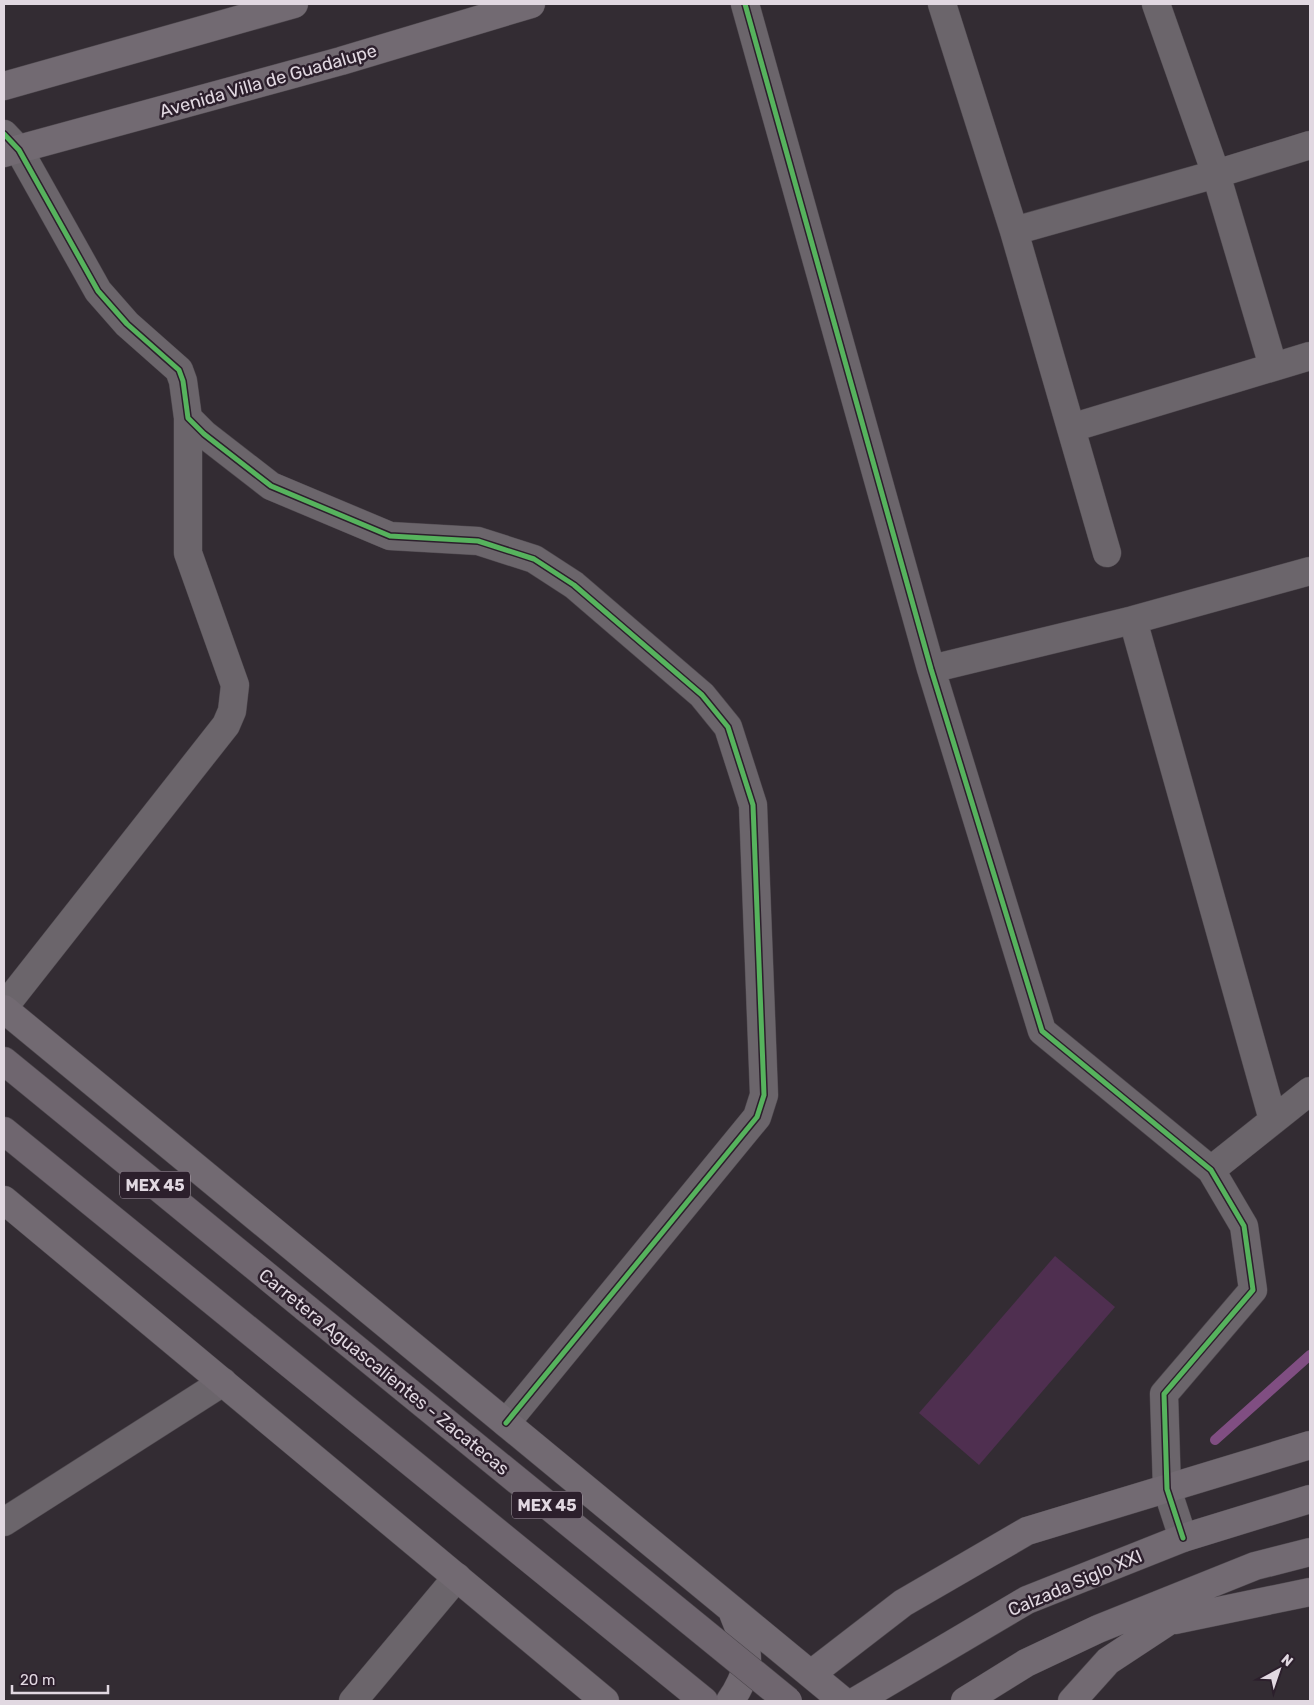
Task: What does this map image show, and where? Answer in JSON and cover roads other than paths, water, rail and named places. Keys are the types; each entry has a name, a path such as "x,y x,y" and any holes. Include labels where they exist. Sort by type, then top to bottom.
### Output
{"main road":[{"name":"Carretera Aguascalientes - Zacatecas","path":"4,1061 788,1701"},
{"name":"MEX 45","path":"4,1131 704,1701"}],"street":[{"path":"745,4 931,669 1042,1031 1210,1170 1244,1226 1252,1290 1164,1394 1167,1489 1183,1538"},
{"path":"942,4 1014,231 1107,553"},
{"path":"1156,4 1216,174 1273,366"},
{"path":"4,86 277,6"},
{"name":"Avenida Villa de Guadalupe","path":"9,146 341,61 516,6"},
{"path":"1014,231 1216,174 1310,144"},
{"path":"9,146 98,291 126,324 179,370 183,380 188,418 188,553 235,685 232,711 226,725 4,1008 843,1701"},
{"path":"1071,428 1310,356"},
{"path":"188,418 204,434 271,486 390,536 478,540 534,559 574,585 702,695 728,727 753,805 764,1095 757,1117 506,1423"},
{"path":"931,669 1133,620 1310,571"},
{"path":"1133,620 1273,1120"},
{"path":"1210,1170 1310,1091"},
{"path":"4,1200 605,1701"},
{"path":"4,1522 223,1382"},
{"path":"811,1674 902,1603 1027,1531 1310,1445"},
{"name":"Calzada Siglo XXI","path":"856,1701 1027,1600 1183,1538 1310,1500"},
{"path":"965,1701 1026,1663 1098,1629 1255,1566 1310,1552"},
{"path":"1072,1701 1108,1660 1255,1566"},
{"path":"353,1701 457,1577"},
{"path":"1166,1622 1310,1592"},
{"path":"730,1701 737,1692 747,1663 744,1646 732,1610"}],"waterway":[{"path":"1215,1440 1310,1355"}]}
